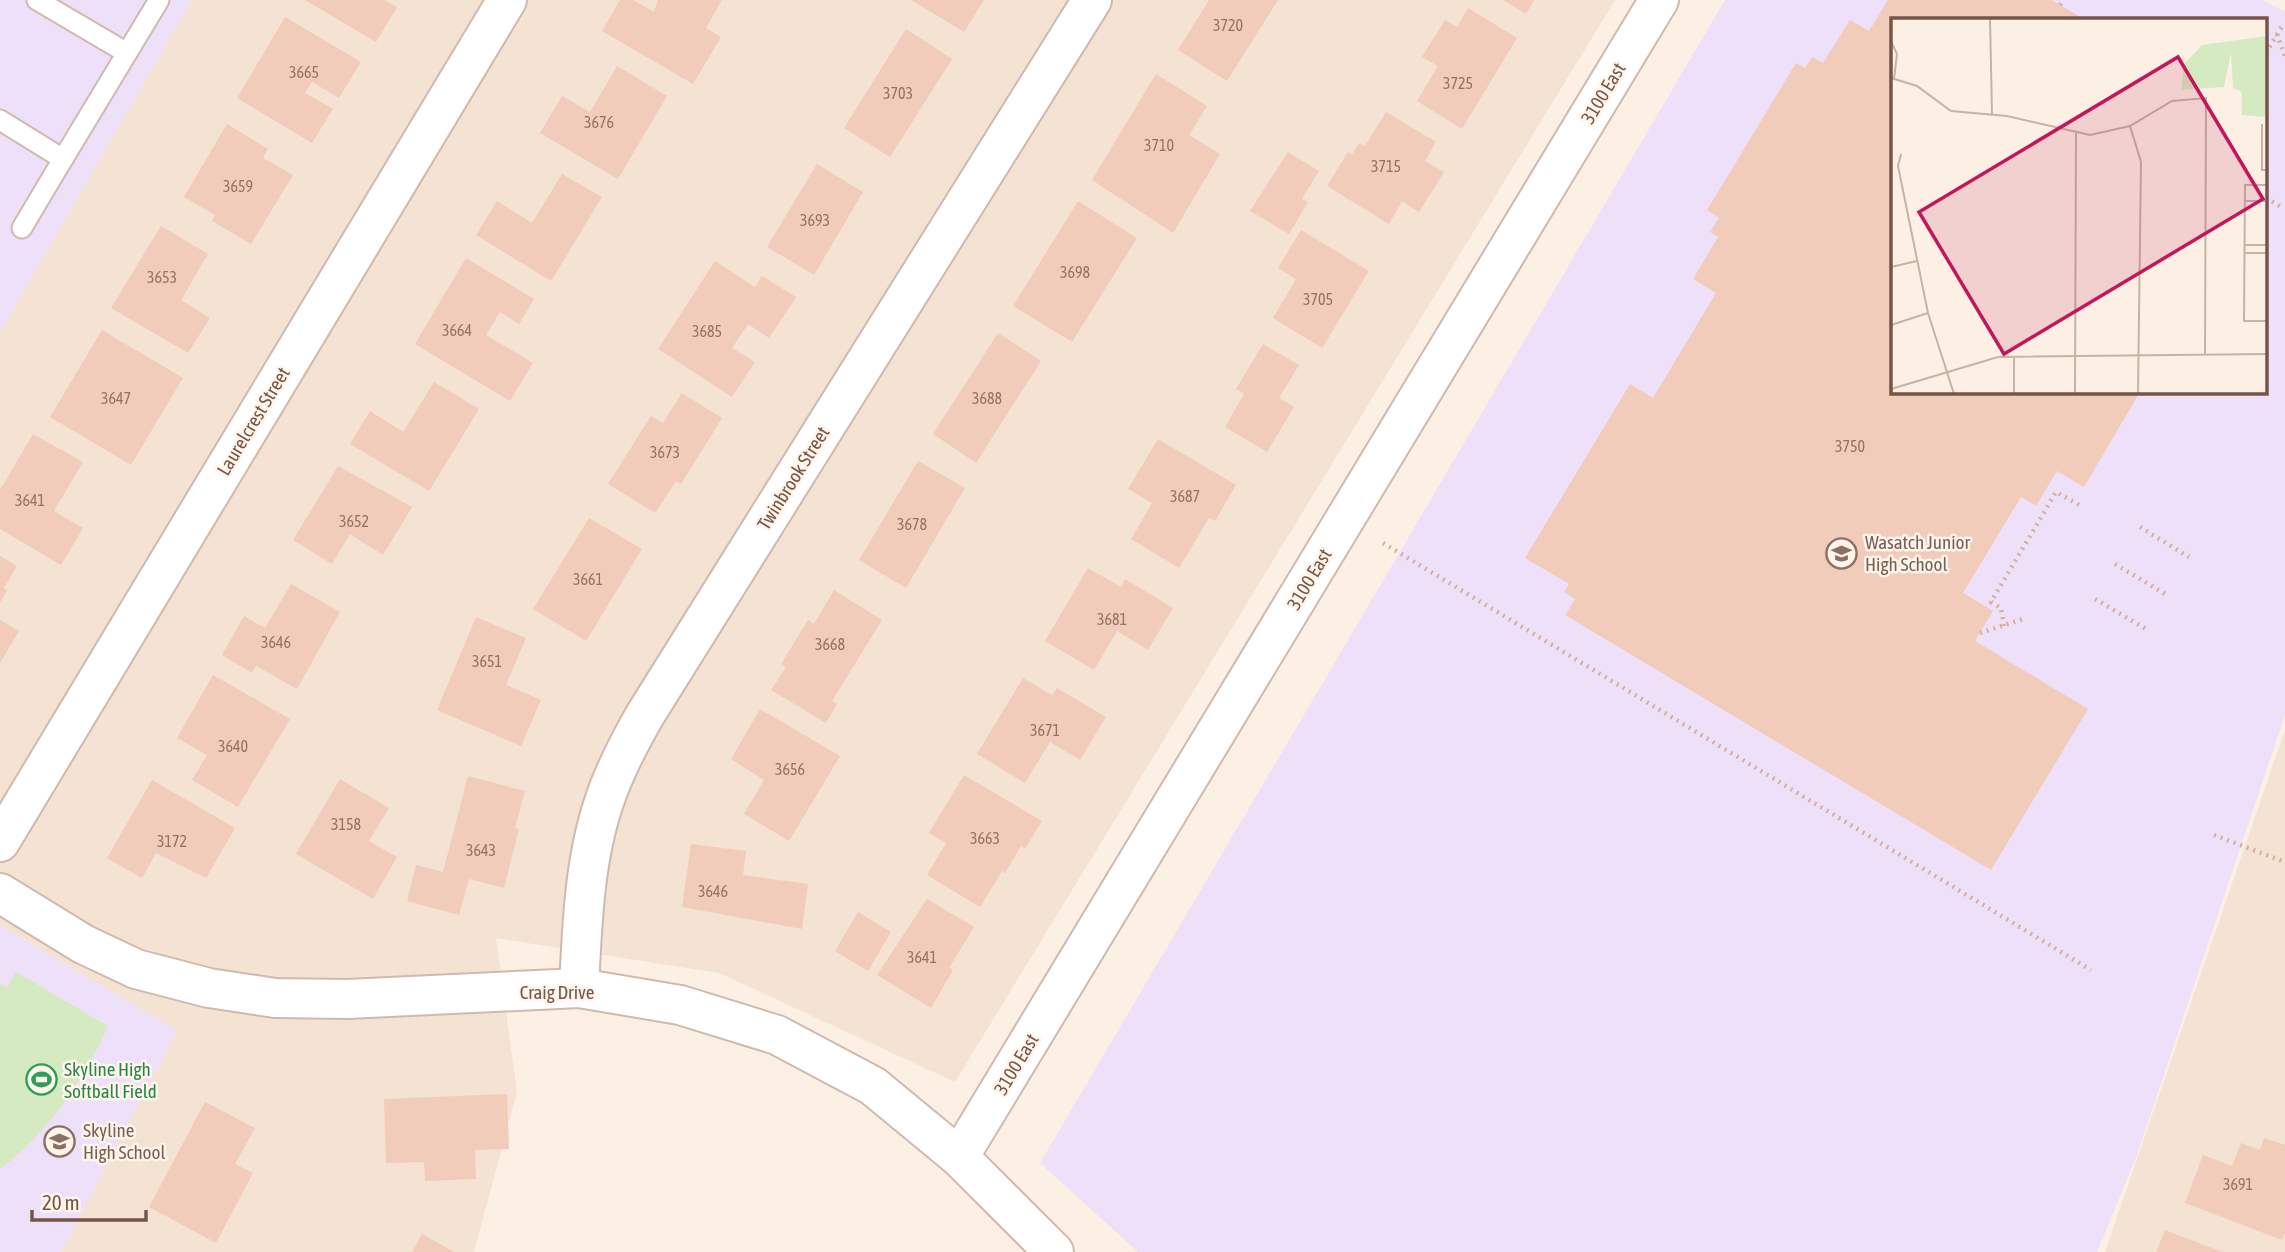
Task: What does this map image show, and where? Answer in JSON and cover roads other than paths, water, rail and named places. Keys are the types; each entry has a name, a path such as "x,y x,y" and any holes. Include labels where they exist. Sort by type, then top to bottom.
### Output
{"street":[{"name":"Laurelcrest Street","path":"0,842 507,0"},
{"name":"Twinbrook Street","path":"579,988 582,925 593,847 603,803 620,760 645,715 1092,0"},
{"name":"3100 East","path":"959,1157 1659,0"},
{"name":"Craig Drive","path":"0,893 83,944 136,968 209,988 275,998 347,999 579,988 680,1005 777,1035 873,1086 959,1157 1054,1252"}],"lane":[{"path":"37,0 127,53"},
{"path":"22,228 159,0"},
{"path":"0,121 63,159"}],"place":[{"name":"Wasatch Junior High School","path":"1842,553"},
{"name":"Skyline High Softball Field","path":"41,1080"},
{"name":"Skyline High School","path":"60,1141"}]}
